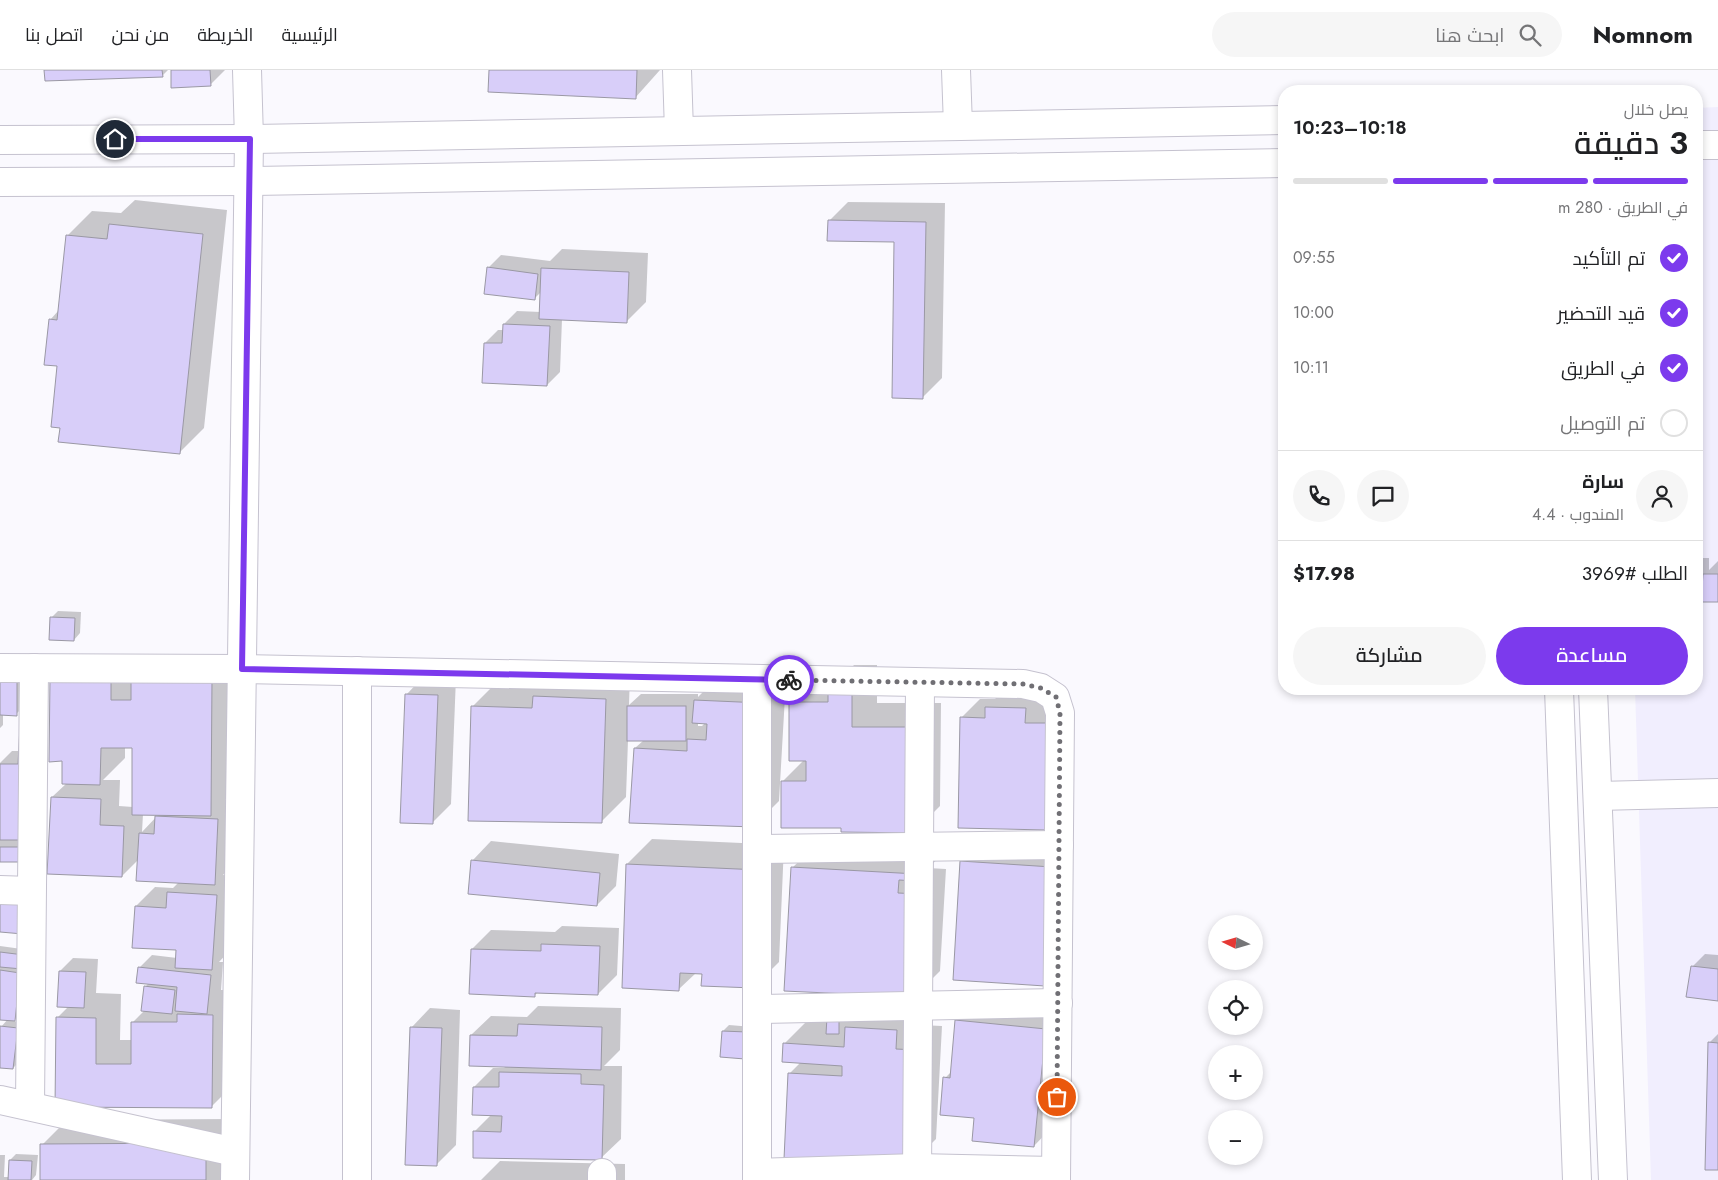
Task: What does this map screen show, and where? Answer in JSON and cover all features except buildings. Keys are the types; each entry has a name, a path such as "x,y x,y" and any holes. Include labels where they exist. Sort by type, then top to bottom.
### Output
{"street":[{"path":"235,1180 250,139 247,70"},
{"path":"677,70 679,131"},
{"path":"956,70 958,126"},
{"path":"0,140 250,139 1278,120"},
{"path":"1703,145 1718,145"},
{"path":"0,182 249,181 1278,163"},
{"path":"0,668 357,671 1023,684 1041,688 1056,697 1060,713 1056,1176 917,1174 757,1176 758,679"},
{"path":"30,1106 34,668"},
{"path":"357,671 357,1180"},
{"path":"917,1174 920,683"},
{"path":"1559,695 1577,1180"},
{"path":"1593,695 1613,1180"},
{"path":"1598,796 1718,793"},
{"path":"757,849 1059,846"},
{"path":"0,890 32,891"},
{"path":"757,1009 1058,1003"},
{"path":"0,1100 235,1152"}],"shaded area":[{"path":"1718,107 1718,1180 1651,1180 1635,695 1703,695 1703,108"}],"way so far":[{"path":"789,680 1023,684 1041,688 1056,697 1060,713 1057,1097"}],"route":[{"path":"115,139 250,139 242,669 789,680"}]}
